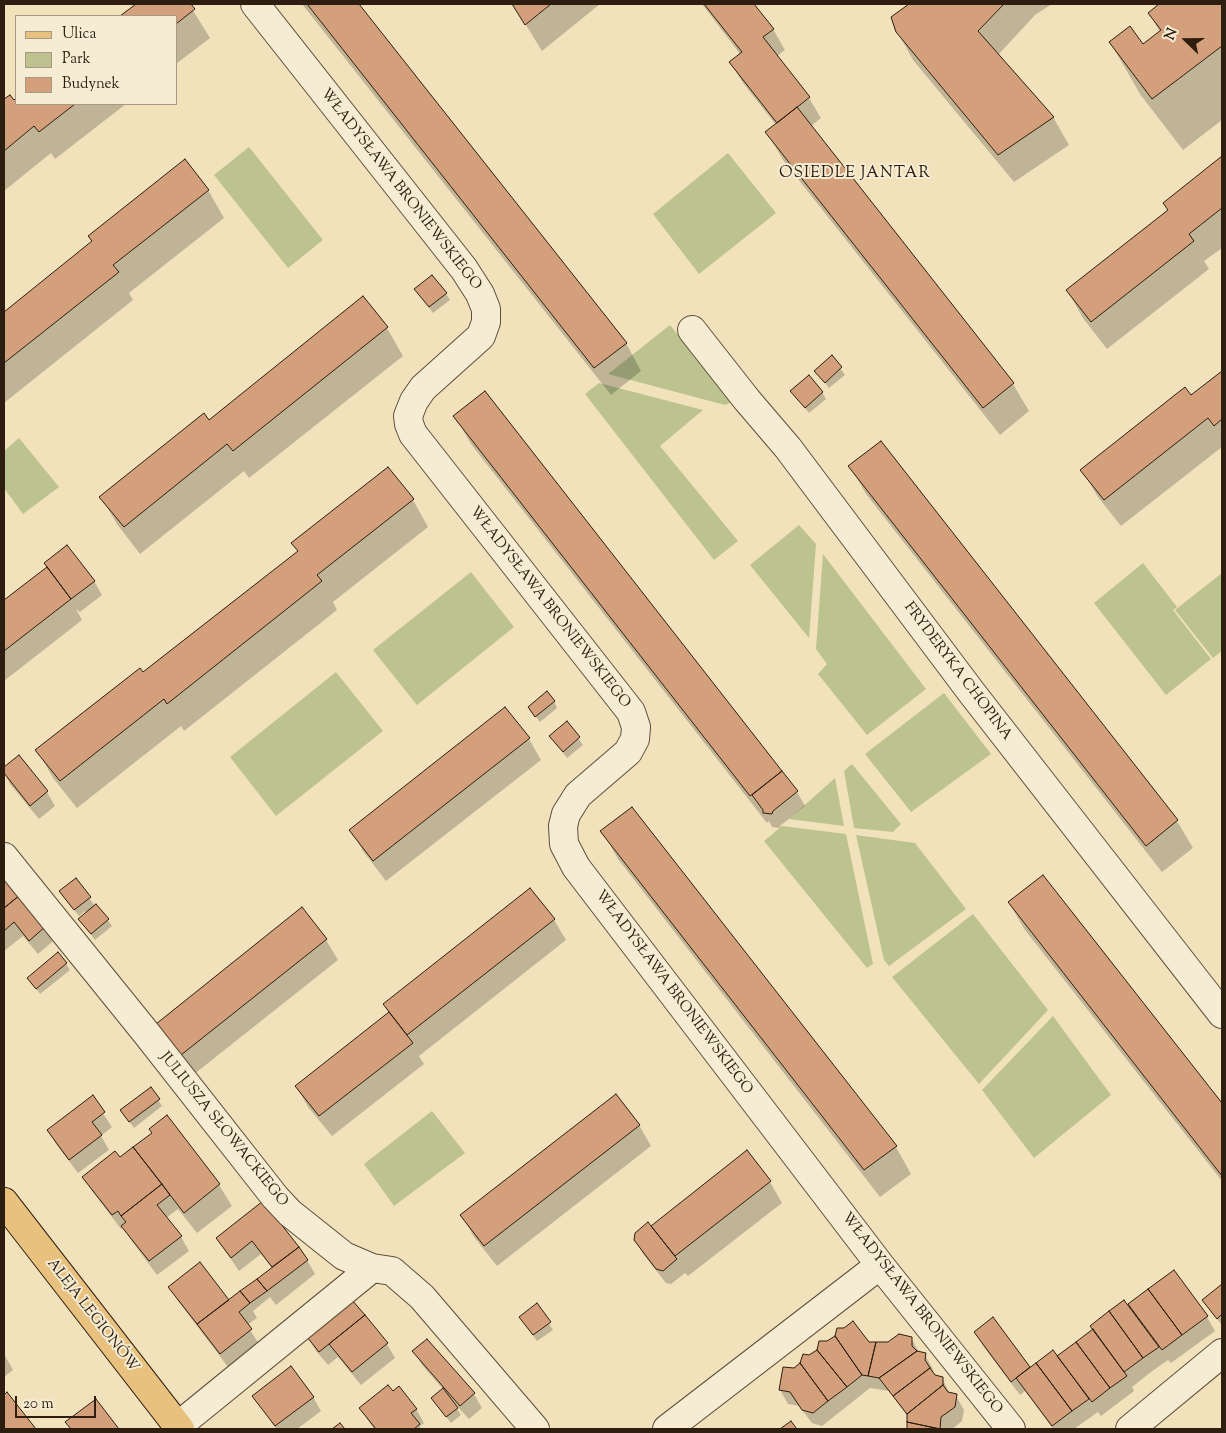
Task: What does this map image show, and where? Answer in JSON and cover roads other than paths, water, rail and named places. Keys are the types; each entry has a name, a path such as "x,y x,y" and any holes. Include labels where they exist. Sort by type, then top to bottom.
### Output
{"main road":[{"name":"ALEJA LEGIONÓW","path":"4,1202 179,1428"}],"street":[{"name":"WŁADYSŁAWA BRONIEWSKIEGO","path":"255,4 464,269 480,294 486,309 486,322 481,336 422,388 414,400 408,416 408,424 413,434 631,712 636,727 635,739 628,752 578,795 568,809 565,820 564,844 576,867 880,1264 1011,1429"},
{"name":"FRYDERYKA CHOPINA","path":"692,330 747,400 788,448 972,693 1222,1014"},
{"name":"JULIUSZA SŁOWACKIEGO","path":"4,857 147,1034 275,1197 297,1220 344,1256 372,1268 392,1271 422,1296 535,1429"},
{"path":"667,1429 880,1264"},
{"path":"179,1428 372,1268"},
{"path":"1130,1429 1222,1354"}],"district":[{"name":"OSIEDLE JANTAR","path":"855,174"}]}
